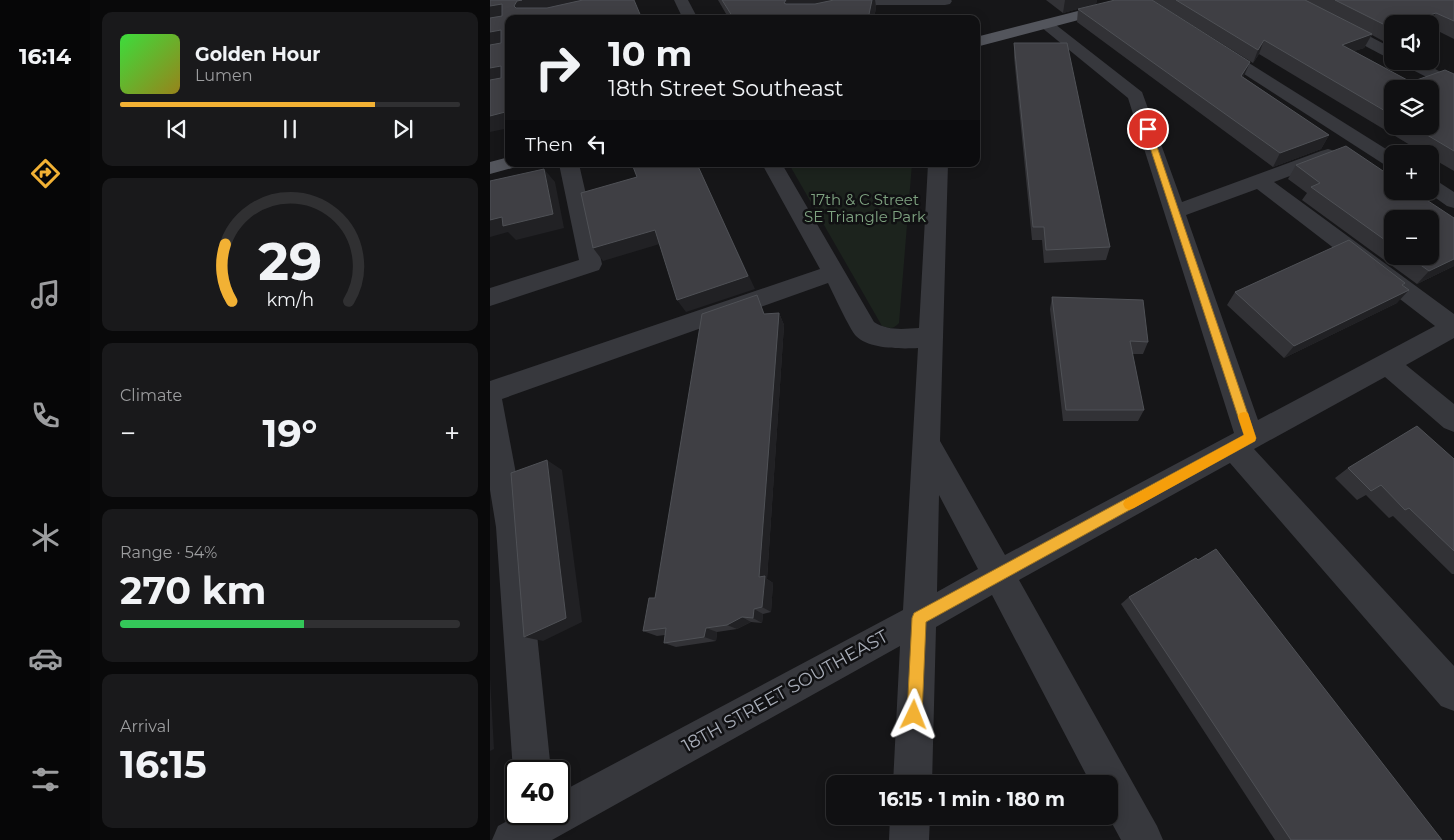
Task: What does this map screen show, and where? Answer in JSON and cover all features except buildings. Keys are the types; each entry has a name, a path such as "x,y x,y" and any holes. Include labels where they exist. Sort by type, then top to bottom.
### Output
{"main road":[{"path":"980,41 1046,24 1107,4 1143,3"},
{"path":"490,168 505,164"}],"street":[{"path":"681,0 689,15"},
{"path":"1289,0 1384,50"},
{"path":"815,15 876,1 945,1 944,15"},
{"path":"1046,24 1136,96 1175,212 1242,442 1454,693"},
{"path":"1199,38 1384,156"},
{"path":"1423,70 1454,86"},
{"path":"1175,212 1362,142"},
{"path":"490,297 591,264 570,167"},
{"path":"774,167 861,323 872,334 889,338 932,337"},
{"path":"912,775 938,167"},
{"path":"1260,180 1454,327"},
{"path":"1439,191 1454,200"},
{"path":"490,392 833,273"},
{"name":"18TH STREET SOUTHEAST","path":"528,827 919,618 1454,327"},
{"path":"1387,364 1454,420"},
{"path":"490,402 497,501 510,527 531,760"},
{"path":"927,444 1143,840"},
{"path":"910,825 910,840"}],"green space":[{"name":"17th & C Street SE Triangle Park","path":"791,167 912,167 899,323 893,328 882,326"}],"slow traffic":[{"path":"1129,504 1250,438 1244,417"}],"route":[{"path":"914,715 919,618 1250,438 1148,129"}]}
